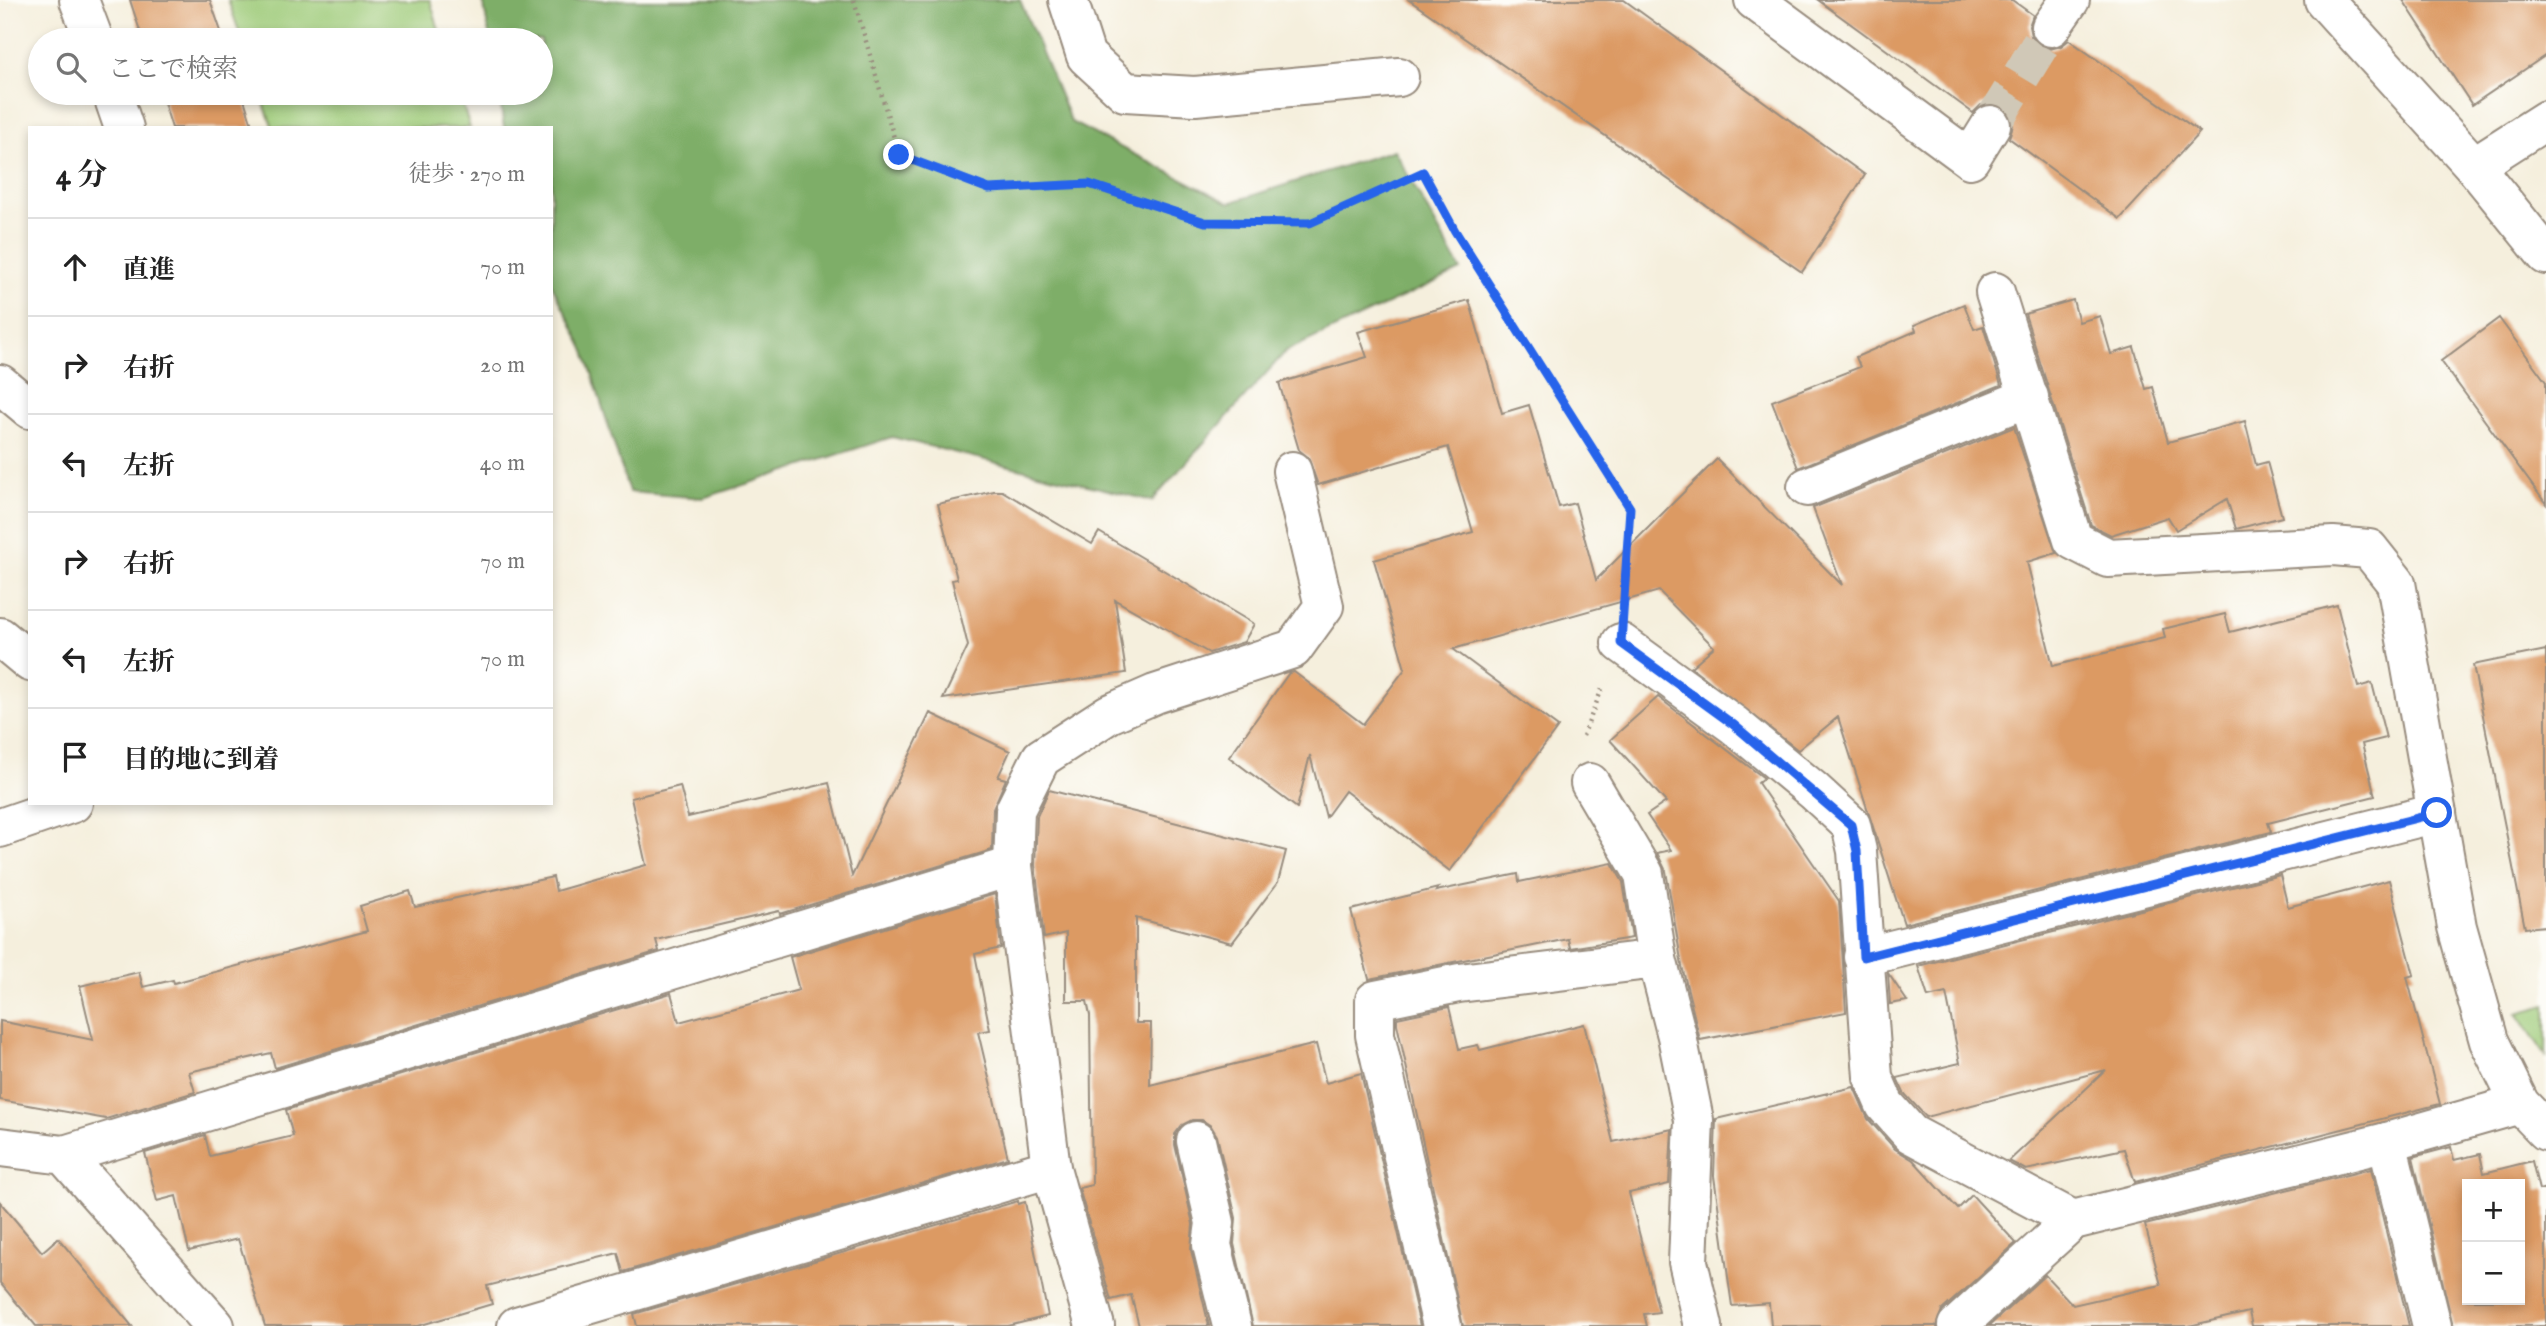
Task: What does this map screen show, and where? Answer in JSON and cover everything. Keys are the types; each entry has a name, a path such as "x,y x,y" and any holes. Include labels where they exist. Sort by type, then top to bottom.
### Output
{"street":[{"path":"79,0 90,28"},
{"path":"1068,0 1086,56 1125,92 1195,96 1399,77"},
{"path":"1754,0 1970,159 1991,125"},
{"path":"2324,0 2474,166 2546,255"},
{"path":"116,105 123,126"},
{"path":"2474,166 2546,120"},
{"path":"1995,292 2073,540 2108,558 2333,546 2369,549 2396,583 2457,927 2486,1028 2520,1104 2546,1131"},
{"path":"0,384 28,407"},
{"path":"1807,487 2029,397"},
{"path":"1094,1326 1051,1168 1013,866 1014,810 1041,758 1109,713 1155,694 1293,649 1324,606 1292,471"},
{"path":"0,637 28,660"},
{"path":"1621,643 1734,725 1851,825 1857,851 1873,1077 1885,1105 1911,1134 2073,1220"},
{"path":"1590,783 1644,874 1657,959 1677,1035 1694,1120 1688,1262 1703,1326"},
{"path":"0,828 67,805"},
{"path":"1863,957 2437,813"},
{"path":"0,1147 64,1155 1013,866"},
{"path":"1442,1326 1376,1035 1375,1000 1484,979 1657,959"},
{"path":"1957,1326 2073,1220 2386,1142 2520,1104"},
{"path":"1196,1141 1214,1223 1212,1245 1232,1326"},
{"path":"2386,1142 2432,1326"},
{"path":"64,1155 215,1326"},
{"path":"517,1326 1051,1168"}],"path":[{"path":"854,0 899,155 989,189 1089,184 1205,222 1310,223 1423,172 1455,231 1630,508 1621,643 1573,761 1590,783"}],"green space":[{"path":"228,0 430,0 438,28 238,28"},
{"path":"483,0 1020,0 1071,122 1229,203 1394,150 1461,270 1286,351 1152,501 892,437 703,498 629,492 585,351 553,287 553,126 504,126 501,105 553,105 553,28 488,28"},
{"path":"264,105 463,105 469,126 272,126"},
{"path":"2546,1005 2546,1056 2517,1013"}],"building":[{"path":"130,0 210,0 220,28 139,28"},
{"path":"1409,0 1624,0 1865,175 1802,272"},
{"path":"1818,0 2012,0 2033,15 2029,26 2031,36 2038,44 2050,49 2069,40 2200,132 2120,219 2009,138 2013,125 2011,115 2003,107 1991,103 1981,105 1973,113"},
{"path":"2403,0 2546,0 2546,55 2472,105"},
{"path":"165,105 246,105 252,126 171,126"},
{"path":"1469,300 1502,413 1529,405 1559,507 1575,503 1596,580 1717,459 1842,585 1813,508 2014,427 2056,553 2027,562 2053,666 2165,638 2163,629 2225,614 2230,632 2337,605 2358,687 2372,683 2386,738 2362,744 2375,796 2268,823 2271,832 1904,924 1838,717 1798,750 1691,667 1714,647 1659,591 1453,649 1558,727 1450,871 1345,791 1326,817 1310,755 1297,808 1229,757 1289,673 1294,672 1363,724 1405,669 1374,560 1473,532 1448,447 1318,485 1308,457 1299,450 1279,383 1367,357 1358,332"},
{"path":"2073,300 2079,322 2100,316 2111,354 2134,347 2146,389 2153,387 2168,442 2245,421 2256,465 2267,462 2282,517 2236,529 2227,499 2176,530 2168,517 2111,535 2091,525 2025,314"},
{"path":"1964,304 1974,329 1983,326 2001,385 1798,468 1772,401 1860,367 1856,357 1916,331 1914,325"},
{"path":"2499,318 2546,382 2546,504 2441,361"},
{"path":"1002,491 1092,544 1099,532 1254,624 1244,642 1209,653 1115,600 1126,673 943,699 968,646 952,580 957,579 938,504"},
{"path":"2546,650 2546,926 2525,928 2473,665"},
{"path":"1658,697 1764,778 1758,783 1839,901 1846,1012 1700,1040 1682,966 1666,871 1657,853 1671,850 1647,815 1666,802 1610,740"},
{"path":"930,713 1010,751 998,777 1006,779 993,809 992,850 780,914 779,911 656,940 659,951 275,1068 271,1053 189,1072 195,1092 106,1119 0,1100 0,1021 93,1040 80,986 139,972 143,987 173,980 174,983 367,931 360,906 410,891 415,907 553,877 556,891 646,865 631,798 680,786 688,817 829,783 852,876"},
{"path":"1049,790 1286,851 1278,882 1232,943 1136,918 1136,1023 1151,1023 1150,1085 1316,1044 1326,1083 1361,1073 1420,1326 1253,1326 1234,1244 1236,1218 1217,1136 1211,1126 1202,1120 1192,1120 1182,1125 1175,1134 1175,1145 1193,1224 1191,1250 1209,1326 1139,1326 1131,1295 1111,1300 1079,1188 1092,1185 1090,1015 1087,1001 1066,1001 1066,933 1044,938 1035,865 1037,816"},
{"path":"1612,863 1623,882 1632,938 1570,948 1568,939 1369,979 1351,910 1438,888 1436,891 1518,874 1519,882"},
{"path":"2280,875 2288,907 2389,880 2414,975 2407,977 2440,1104 2135,1182 2124,1149 2026,1170 2009,1161 2106,1070 1926,1117 1904,1093 1897,1078 1960,1063 1946,993 1928,997 1918,966"},
{"path":"995,894 1001,948 975,954 990,1030 978,1032 1008,1158 623,1272 618,1253 487,1286 492,1304 418,1326 265,1326 238,1239 189,1251 176,1196 157,1201 145,1153 205,1135 210,1156 293,1136 286,1110 671,993 679,1022 799,990 790,957"},
{"path":"1888,973 1907,1001 1890,1004"},
{"path":"1449,1007 1459,1049 1478,1045 1480,1050 1584,1024 1613,1142 1672,1129 1669,1184 1629,1193 1659,1312 1644,1314 1647,1326 1463,1326 1397,1024 1397,1018"},
{"path":"1854,1087 1868,1119 1895,1149 1913,1160 1958,1209 1972,1195 2016,1243 1942,1310 1936,1326 1771,1326 1769,1303 1732,1306 1714,1176 1716,1119"},
{"path":"2451,1147 2454,1160 2480,1154 2484,1173 2532,1161 2539,1190 2546,1188 2546,1326 2453,1326 2413,1157"},
{"path":"2371,1169 2409,1326 2252,1326 2249,1312 2189,1326 1989,1326 2045,1275 2073,1305 2161,1285 2145,1225"},
{"path":"1018,1201 1018,1204 1025,1202 1048,1316 1008,1326 637,1326 634,1314"},
{"path":"0,1202 42,1252 58,1238 132,1326 36,1326 0,1283"}],"tunnel":[{"path":"1991,125 2051,27"}],"route":[{"path":"899,155 989,189 1089,184 1205,222 1232,220 1310,223 1423,172 1455,231 1630,508 1621,643 1734,725 1851,825 1857,851 1863,957 2437,813"}]}
